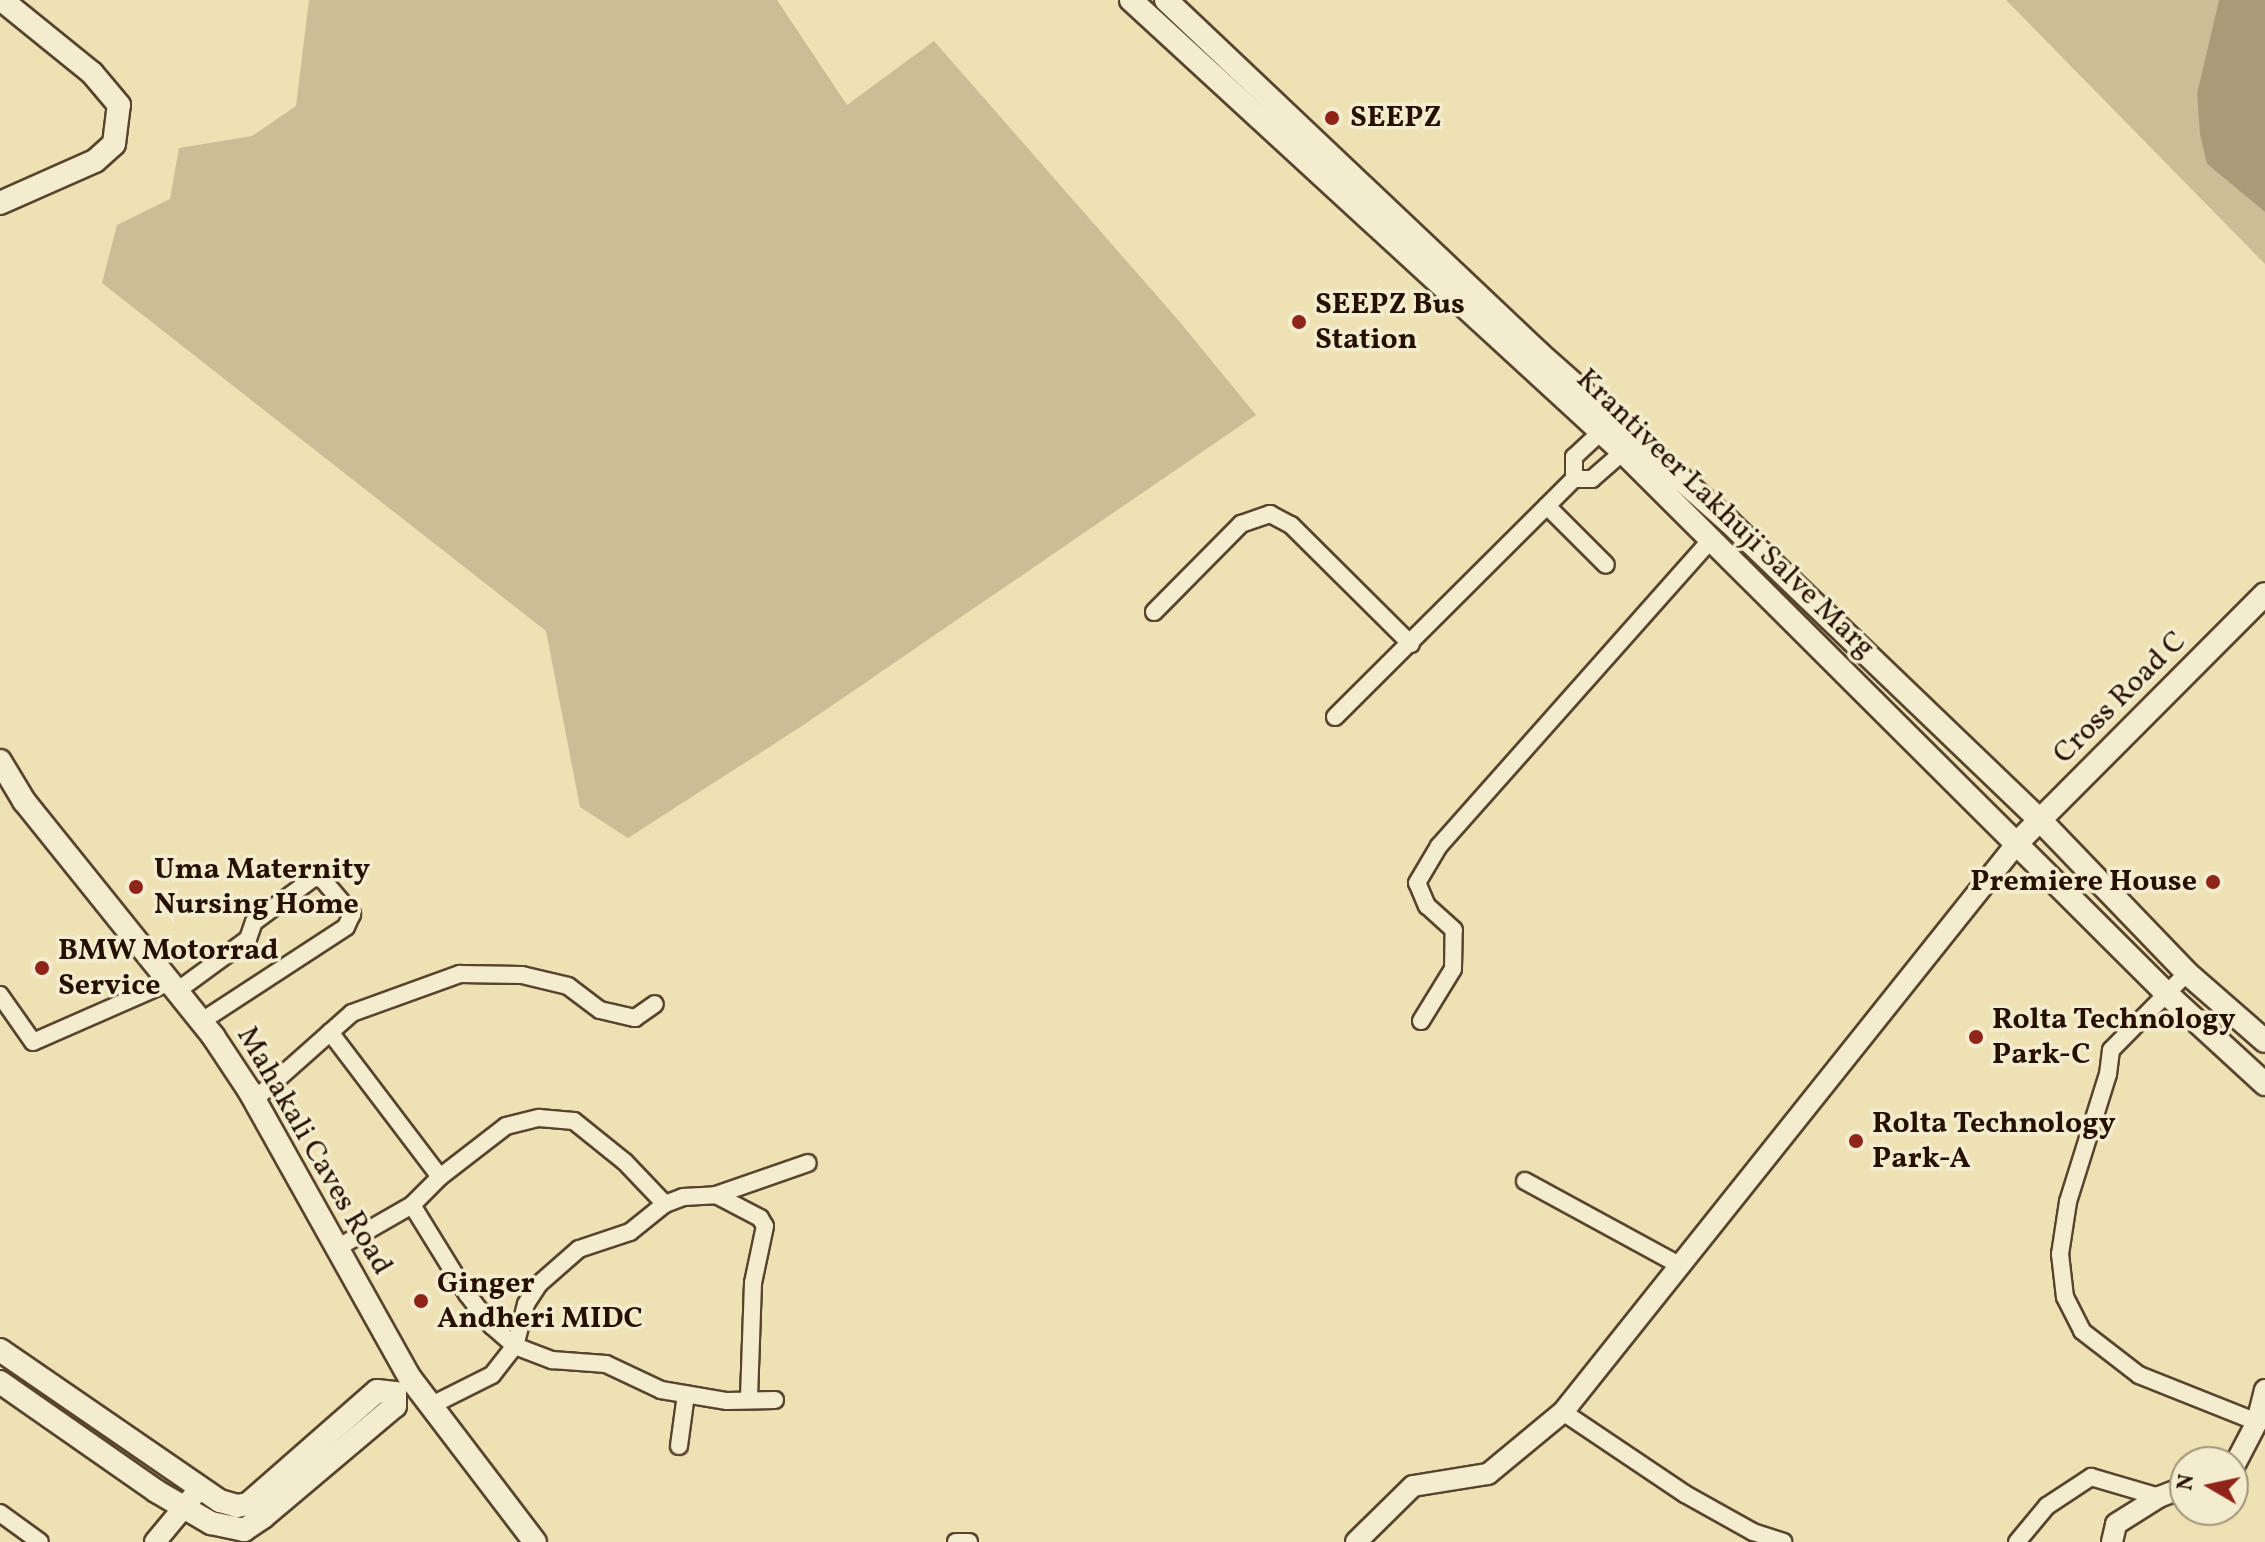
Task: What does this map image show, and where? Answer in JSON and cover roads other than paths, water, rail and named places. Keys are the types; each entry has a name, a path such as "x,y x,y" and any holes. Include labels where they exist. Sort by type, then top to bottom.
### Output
{"main road":[{"path":"0,203 95,161 114,144 119,105 92,73 2,0"},
{"name":"Krantiveer Lakhuji Salve Marg","path":"1131,0 1623,452 2167,994 2265,1084"},
{"name":"Krantiveer Lakhuji Salve Marg","path":"1166,0 1540,354 1728,521 2040,820 2187,973 2265,1041"},
{"name":"Cross Road C","path":"2017,843 2263,600"},
{"name":"Mahakali Caves Road","path":"0,761 24,801 202,1021 254,1100 337,1248 403,1385 432,1405 535,1542"},
{"path":"0,1350 200,1488 220,1501 237,1506 248,1504 377,1391 403,1385"},
{"path":"0,1382 127,1472 184,1507 211,1523 244,1530 395,1406 403,1385"}],"street":[{"path":"1574,479 1574,457 1601,432"},
{"path":"1335,717 1574,479 1592,479 1623,452"},
{"path":"1547,506 1606,565"},
{"path":"1154,612 1241,524 1270,514 1291,525 1411,644"},
{"path":"1421,1021 1453,969 1454,930 1427,906 1417,883 1439,846 1712,538"},
{"path":"1356,1542 1413,1486 1488,1474 1563,1412 2017,843"},
{"path":"0,995 33,1042 173,986 248,939 254,922 315,877 323,880 352,914 346,927 202,1021"},
{"path":"2187,973 2111,1050 2108,1074 2068,1202 2060,1254 2065,1297 2082,1331 2139,1375 2257,1422"},
{"path":"254,1100 352,1013 460,974 522,975 568,986 600,1010 635,1018 655,1004"},
{"path":"330,1032 440,1177"},
{"path":"337,1248 412,1205 440,1177 506,1126 539,1118 574,1121 625,1162 665,1204"},
{"path":"432,1405 492,1375 515,1346 526,1304 539,1284 579,1249 630,1232 665,1204 683,1197 716,1195 808,1163"},
{"path":"1525,1181 1681,1266"},
{"path":"716,1195 760,1218 765,1226 753,1283 749,1400"},
{"path":"412,1205 467,1294 492,1326 515,1346 552,1360 606,1364 661,1390 775,1400"},
{"path":"2244,1446 2257,1422 2265,1390"},
{"path":"679,1446 686,1394"},
{"path":"1563,1412 1685,1494 1753,1532 1783,1542"},
{"path":"2017,1542 2047,1506 2091,1477 2159,1497"},
{"path":"155,1542 200,1488"},
{"path":"2112,1542 2116,1524 2169,1493"},
{"path":"0,1513 40,1542"},
{"path":"956,1542 969,1542"}],"place":[{"name":"SEEPZ","path":"1332,118"},
{"name":"SEEPZ Bus Station","path":"1299,322"},
{"name":"Premiere House","path":"2213,882"},
{"name":"Uma Maternity Nursing Home","path":"136,887"},
{"name":"BMW Motorrad Service","path":"42,968"},
{"name":"Rolta Technology Park-C","path":"1976,1037"},
{"name":"Rolta Technology Park-A","path":"1856,1141"},
{"name":"Ginger Andheri MIDC","path":"421,1301"}]}
